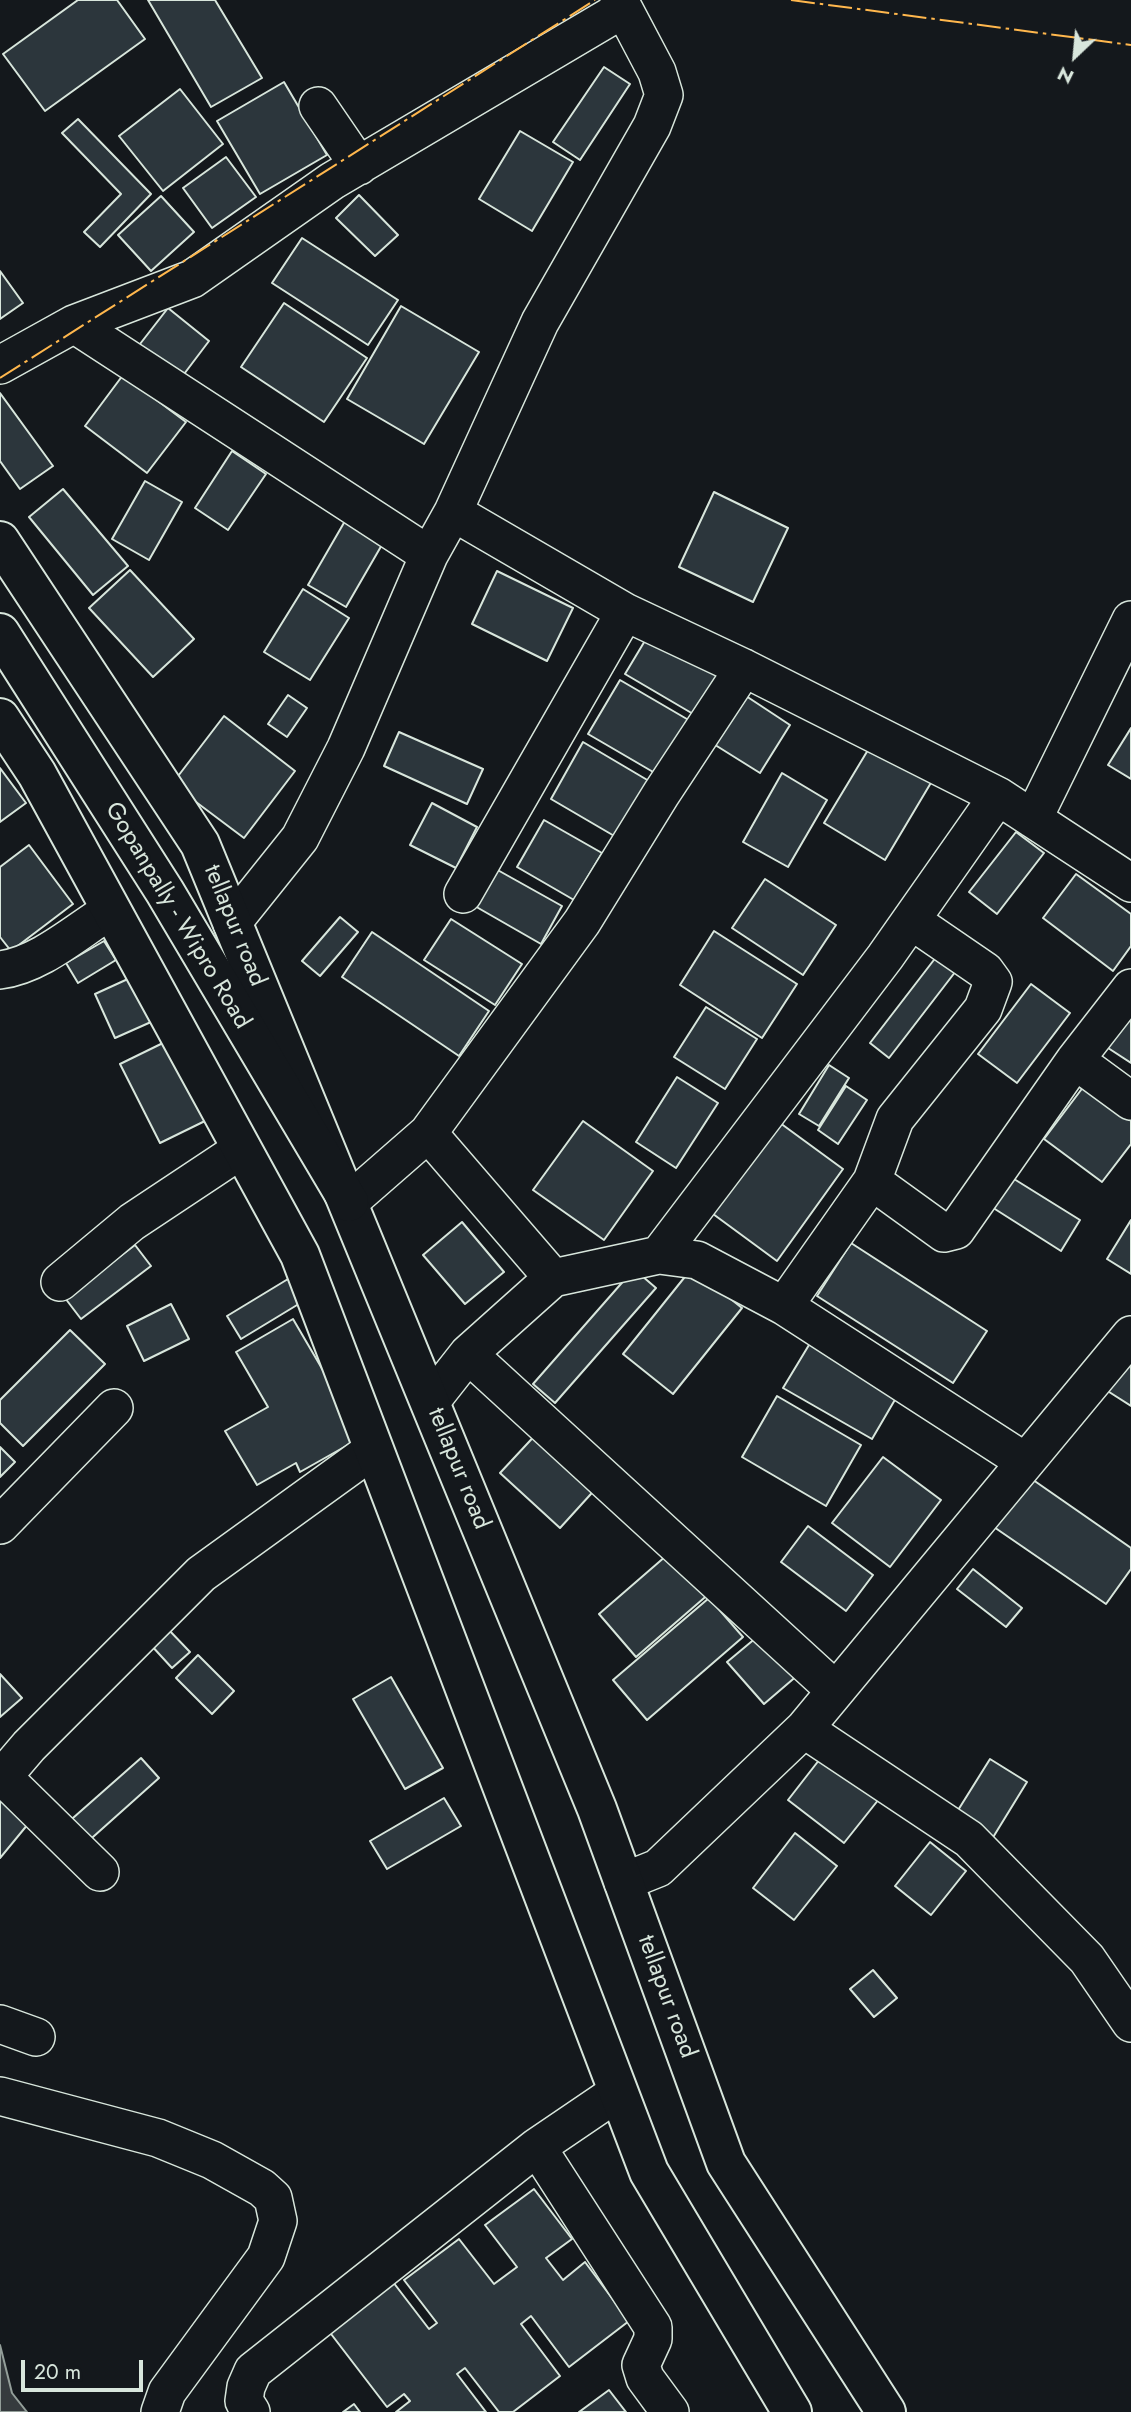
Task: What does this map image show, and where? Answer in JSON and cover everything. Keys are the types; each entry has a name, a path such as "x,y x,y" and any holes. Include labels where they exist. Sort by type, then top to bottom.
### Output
{"street":[{"path":"0,365 74,324 192,279 332,181 621,5 657,72 664,95 652,126 540,322 453,512 429,555 346,748 300,838 232,923"},
{"path":"318,106 359,166"},
{"path":"74,324 429,555"},
{"path":"453,512 625,612 744,668 998,796 1131,883"},
{"name":"tellapur road","path":"0,541 200,844 592,1797 726,2163 886,2412"},
{"path":"463,894 625,612"},
{"path":"1033,819 1131,620"},
{"name":"Gopanpally - Wipro Road","path":"0,633 165,891 349,1202"},
{"path":"349,1202 428,1133 582,922 661,794 744,668"},
{"path":"0,718 37,774 300,1255 649,2172 792,2412"},
{"path":"659,1255 912,921 998,796"},
{"path":"0,970 18,968 32,961 111,910"},
{"path":"784,1306 872,1181 895,1119 983,1009 992,990 993,982 985,971 912,921"},
{"path":"872,1181 944,1233 956,1230 1075,1060 1131,988"},
{"path":"1075,1060 1131,1101"},
{"path":"428,1133 553,1278"},
{"path":"60,1282 132,1222 242,1149"},
{"path":"430,1401 468,1354 553,1278 659,1255 697,1260 784,1306 1024,1461"},
{"path":"623,1882 659,1868 804,1728 1131,1335"},
{"path":"468,1354 834,1689"},
{"path":"0,1525 114,1408"},
{"path":"100,1871 2,1779 29,1746 201,1574 374,1449"},
{"path":"804,1728 969,1839 1087,1959 1131,2023"},
{"path":"0,2024 36,2036"},
{"path":"251,2412 244,2401 246,2387 253,2371 549,2138 618,2092"},
{"path":"0,2096 158,2138 212,2160 254,2183 273,2198 278,2221 266,2257 167,2392 160,2412"},
{"path":"549,2138 653,2327 653,2339 641,2365 645,2378 670,2412"}],"shaded area":[{"path":"0,2345 12,2393 27,2412 0,2412"}],"building":[{"path":"78,0 117,0 145,39 45,111 3,54"},
{"path":"148,0 215,0 262,78 211,107"},
{"path":"604,67 630,84 580,160 553,142"},
{"path":"284,82 327,155 260,194 217,121"},
{"path":"180,89 223,144 163,191 119,136"},
{"path":"78,119 151,194 100,247 84,232 121,194 62,133"},
{"path":"520,131 573,162 532,231 479,199"},
{"path":"226,157 256,197 212,228 183,188"},
{"path":"359,195 398,235 375,256 336,218"},
{"path":"161,196 194,232 151,271 118,235"},
{"path":"302,238 398,300 368,345 272,283"},
{"path":"0,271 23,303 0,319"},
{"path":"284,303 367,358 324,422 241,367"},
{"path":"401,306 479,352 424,444 347,399"},
{"path":"168,308 209,341 175,386 133,353"},
{"path":"123,375 186,422 147,473 85,426"},
{"path":"0,393 53,466 20,489 0,461"},
{"path":"232,451 266,474 228,530 195,508"},
{"path":"145,481 182,502 149,560 112,539"},
{"path":"63,489 128,566 93,595 29,517"},
{"path":"714,492 788,528 753,602 679,567"},
{"path":"345,521 383,543 346,607 308,585"},
{"path":"130,570 194,639 153,677 89,608"},
{"path":"497,571 573,608 547,661 472,624"},
{"path":"303,589 349,618 310,680 264,652"},
{"path":"649,634 724,678 700,718 625,674"},
{"path":"620,680 692,722 660,776 588,734"},
{"path":"743,694 790,725 760,773 712,743"},
{"path":"288,695 307,708 287,737 268,724"},
{"path":"224,716 295,771 244,838 172,784"},
{"path":"1131,728 1131,779 1108,765"},
{"path":"399,732 483,769 467,804 384,766"},
{"path":"874,740 935,776 885,860 824,823"},
{"path":"583,742 649,781 616,837 551,799"},
{"path":"0,768 26,803 0,822"},
{"path":"782,773 827,800 788,867 743,842"},
{"path":"432,803 477,827 456,868 410,845"},
{"path":"544,820 602,853 574,900 517,867"},
{"path":"1016,832 1044,853 997,914 969,892"},
{"path":"29,845 73,904 11,951 0,937 0,867"},
{"path":"494,868 562,906 541,944 473,905"},
{"path":"1076,874 1131,914 1131,946 1113,971 1043,918"},
{"path":"765,879 836,925 803,975 732,928"},
{"path":"340,917 358,932 320,976 302,961"},
{"path":"451,919 522,964 495,1005 424,960"},
{"path":"714,931 797,984 762,1038 680,985"},
{"path":"372,932 489,1011 459,1056 342,977"},
{"path":"104,941 116,960 78,983 66,963"},
{"path":"940,952 959,967 889,1058 870,1043"},
{"path":"130,978 151,1022 115,1038 95,994"},
{"path":"1031,984 1070,1013 1017,1083 978,1054"},
{"path":"1131,1006 1131,1063 1105,1046"},
{"path":"706,1007 757,1039 725,1089 674,1057"},
{"path":"167,1041 207,1120 160,1143 120,1064"},
{"path":"829,1065 849,1078 819,1126 799,1114"},
{"path":"677,1077 718,1103 676,1168 636,1142"},
{"path":"846,1086 867,1100 838,1144 818,1130"},
{"path":"1084,1086 1131,1121 1131,1144 1102,1182 1044,1139"},
{"path":"776,1120 843,1169 777,1261 709,1211"},
{"path":"583,1121 653,1171 604,1240 533,1190"},
{"path":"1006,1174 1080,1220 1061,1251 987,1204"},
{"path":"1131,1220 1131,1274 1107,1259"},
{"path":"462,1222 504,1272 465,1304 423,1255"},
{"path":"851,1243 987,1331 953,1383 817,1296"},
{"path":"135,1245 151,1266 81,1319 65,1298"},
{"path":"692,1268 742,1308 673,1394 623,1354"},
{"path":"634,1269 656,1288 555,1403 533,1384"},
{"path":"288,1279 302,1302 241,1339 227,1316"},
{"path":"171,1304 189,1339 144,1361 127,1326"},
{"path":"293,1319 362,1437 300,1472 296,1463 257,1485 225,1431 268,1407 236,1352"},
{"path":"70,1330 105,1364 23,1446 0,1423 0,1400"},
{"path":"815,1335 903,1386 872,1439 783,1388"},
{"path":"1131,1351 1131,1406 1106,1390"},
{"path":"777,1396 861,1445 826,1506 742,1457"},
{"path":"540,1430 600,1484 560,1528 500,1473"},
{"path":"0,1447 15,1462 0,1477"},
{"path":"883,1457 941,1500 890,1567 832,1523"},
{"path":"1026,1475 1131,1548 1131,1569 1106,1604 991,1525"},
{"path":"808,1526 873,1575 846,1611 781,1562"},
{"path":"674,1549 711,1592 636,1657 599,1614"},
{"path":"973,1569 1022,1608 1006,1627 957,1589"},
{"path":"709,1598 743,1637 647,1720 613,1680"},
{"path":"167,1628 190,1652 172,1668 150,1644"},
{"path":"763,1632 799,1674 764,1704 727,1662"},
{"path":"198,1655 234,1691 212,1714 176,1678"},
{"path":"0,1674 22,1698 0,1717"},
{"path":"391,1677 443,1768 405,1789 353,1699"},
{"path":"823,1755 879,1799 844,1843 788,1800"},
{"path":"141,1758 159,1778 84,1845 65,1825"},
{"path":"990,1759 1027,1782 992,1839 955,1815"},
{"path":"0,1790 33,1818 0,1858"},
{"path":"444,1798 461,1826 387,1869 370,1841"},
{"path":"795,1833 837,1866 794,1920 753,1888"},
{"path":"930,1842 966,1871 931,1915 895,1886"},
{"path":"873,1970 897,1998 874,2017 850,1989"},
{"path":"534,2189 572,2239 546,2258 563,2280 585,2262 629,2321 569,2367 531,2316 521,2324 560,2376 513,2412 499,2412 465,2368 457,2374 486,2412 396,2412 410,2401 404,2394 387,2407 328,2330 393,2282 429,2329 437,2323 404,2280 459,2239 494,2284 517,2267 485,2225"},
{"path":"609,2390 626,2412 579,2412"},
{"path":"354,2404 360,2412 343,2412"}],"power":[{"path":"0,378 595,0"},
{"path":"791,0 1131,45"}]}
